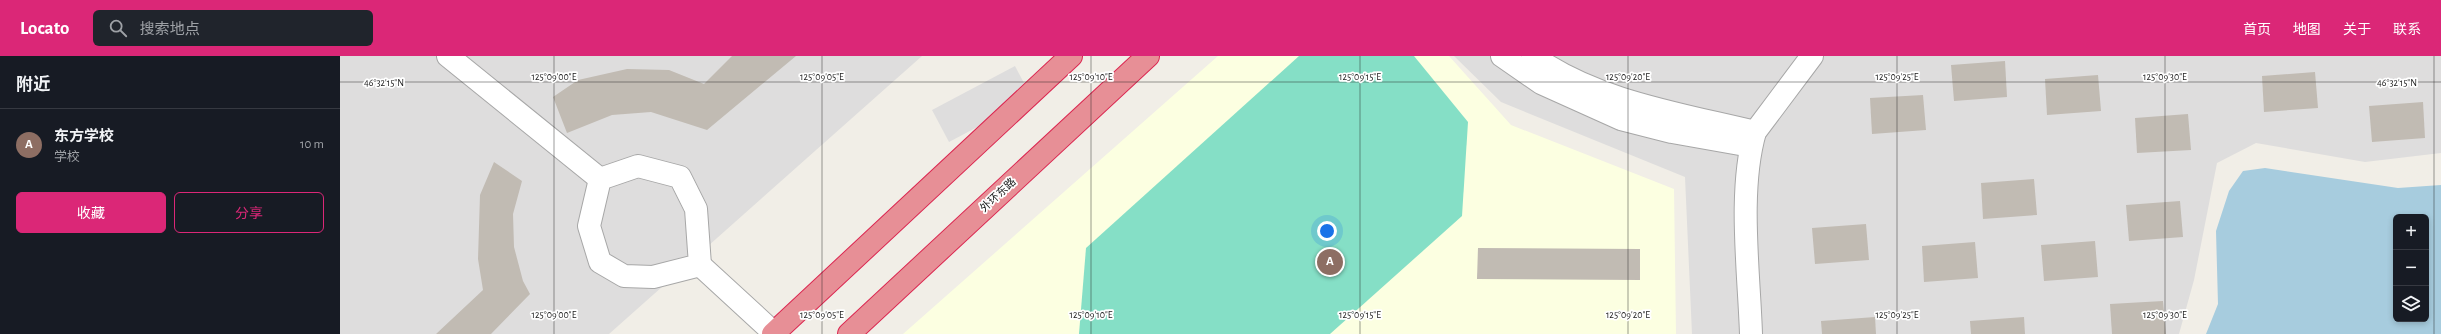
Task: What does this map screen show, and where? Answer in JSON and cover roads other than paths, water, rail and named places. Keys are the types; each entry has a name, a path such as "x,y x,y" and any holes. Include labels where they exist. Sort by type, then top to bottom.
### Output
{"highway":[{"path":"773,334 1072,56"},
{"name":"外环东路","path":"849,334 1148,56"}],"street":[{"path":"448,56 600,179"},
{"path":"1502,56 1541,83 1621,119 1672,132 1746,137"},
{"path":"1533,56 1549,68 1625,100 1746,137"},
{"path":"1738,334 1732,180 1746,137 1812,56"},
{"path":"1746,137 1746,186 1751,334"},
{"path":"600,179 638,166 680,177 696,209 700,265 773,334"},
{"path":"600,179 588,226 600,262 624,276 646,277 700,265"}],"water":[{"path":"2265,168 2398,188 2441,185 2441,334 2206,334 2218,304 2216,231 2229,191 2243,171"}],"place":[{"name":"东方学校","path":"1330,262"}]}
